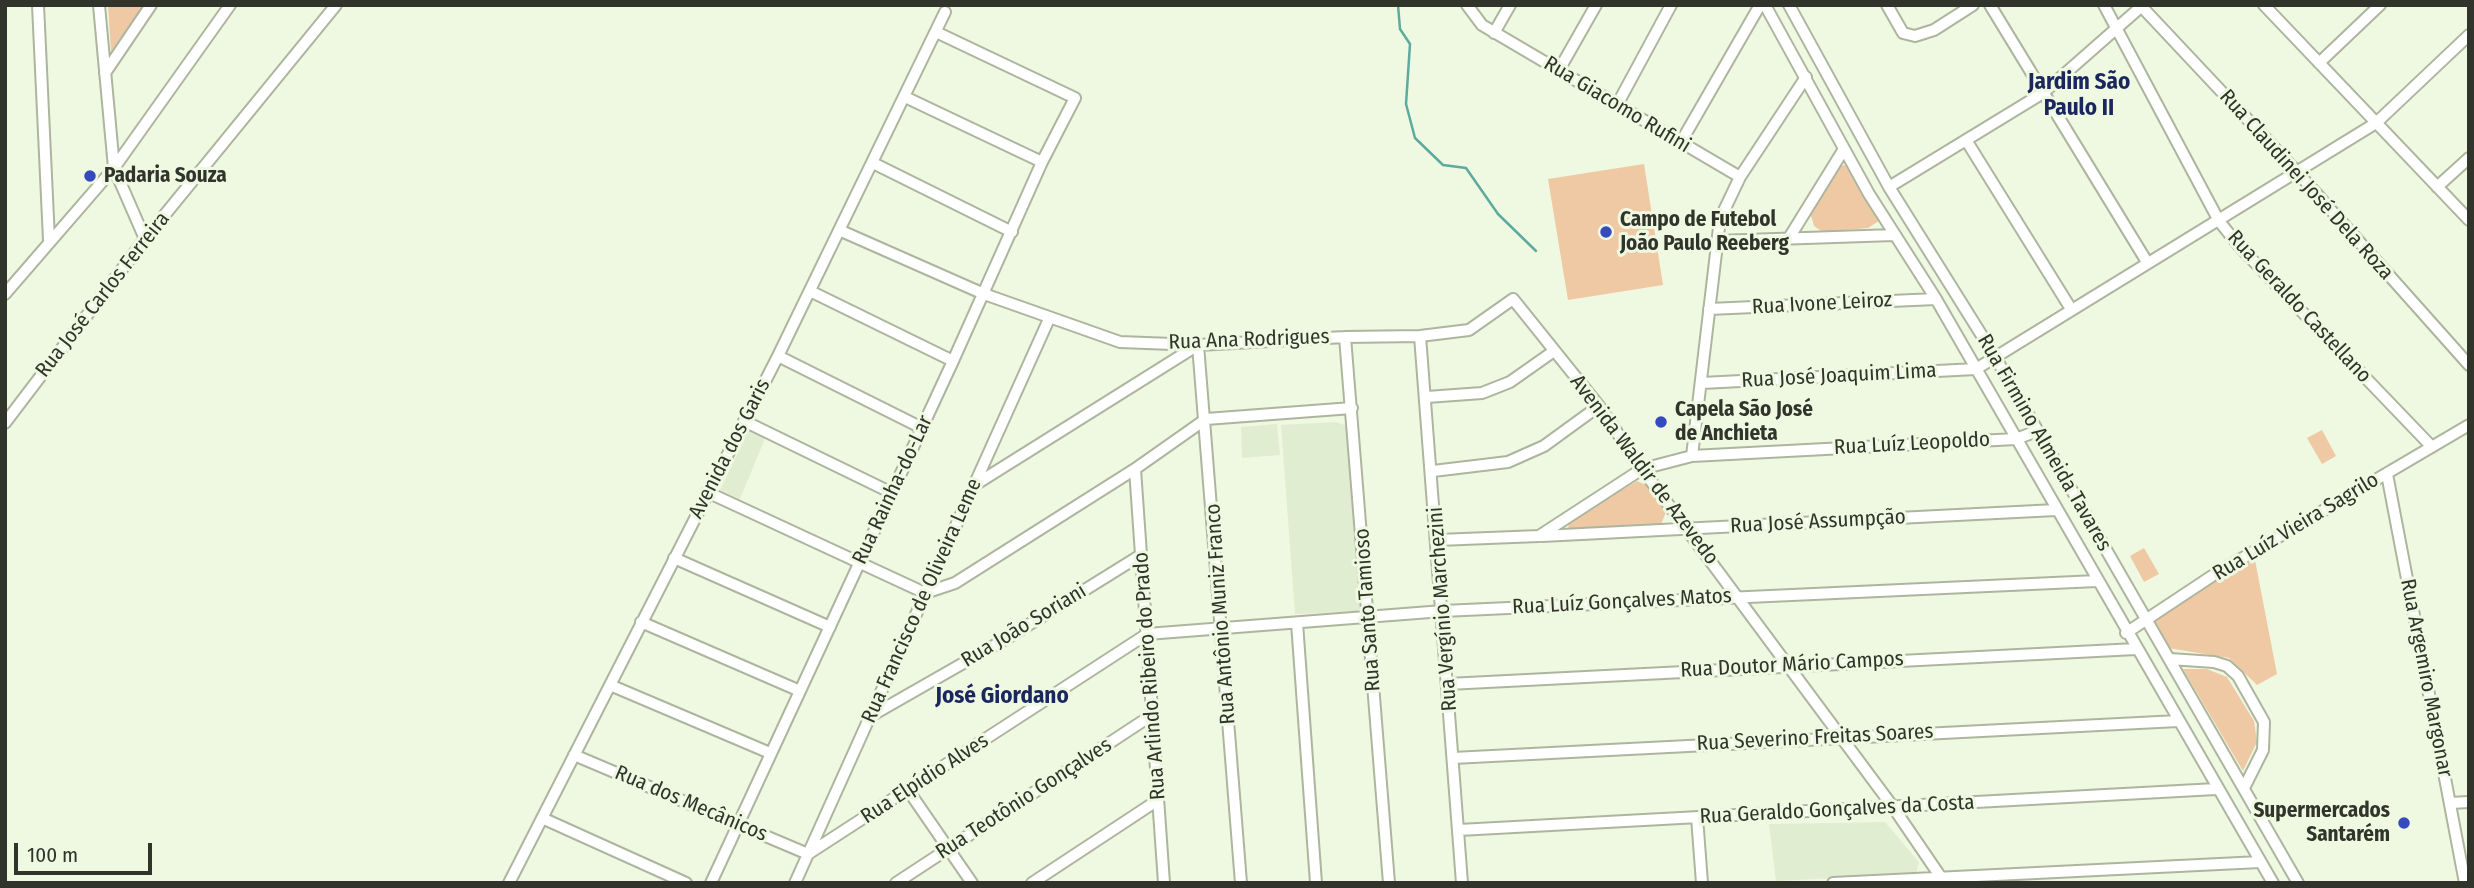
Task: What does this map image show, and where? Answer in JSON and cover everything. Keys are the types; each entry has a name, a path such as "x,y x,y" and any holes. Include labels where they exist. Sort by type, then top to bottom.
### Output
{"street":[{"path":"38,5 49,240"},
{"path":"99,5 114,168 145,239"},
{"path":"105,73 151,5"},
{"path":"5,294 114,168 230,5"},
{"name":"Rua Giacomo Rufini","path":"1467,5 1482,25 1494,33 1740,177"},
{"path":"1494,33 1510,5"},
{"path":"1559,70 1596,5"},
{"path":"1617,105 1671,5"},
{"path":"1681,142 1760,5"},
{"name":"Rua Firmino Almeida Tavares","path":"1765,5 1844,149 1936,299 2216,789 2273,883"},
{"name":"Rua Firmino Almeida Tavares","path":"1789,5 1889,187 1994,355 2298,883"},
{"path":"1887,5 1903,33 1915,36 1934,30 1973,5"},
{"path":"1990,5 2147,262"},
{"name":"Rua Geraldo Castellano","path":"2104,5 2219,221 2239,246 2432,447"},
{"path":"2264,5 2469,220"},
{"path":"2319,63 2380,5"},
{"name":"Rua José Carlos Ferreira","path":"5,424 145,239 334,6"},
{"path":"1889,187 2043,93 2143,6"},
{"name":"Rua Claudinei José Dela Roza","path":"2143,6 2298,173 2469,365"},
{"name":"Avenida dos Garis","path":"512,882 641,622 778,356 945,12"},
{"name":"Rua Rainha-do-Lar","path":"711,883 984,294 1042,162 1075,98 936,32"},
{"path":"1976,369 1994,355 2219,221 2376,123 2469,35"},
{"path":"1692,456 1720,219 1740,177 1806,77"},
{"path":"905,97 1042,162"},
{"path":"1966,140 2071,309"},
{"path":"1789,238 1844,149"},
{"path":"2437,187 2469,158"},
{"path":"873,163 1012,232"},
{"name":"Rua Ana Rodrigues","path":"839,230 984,294 1119,342 1198,345 1420,336 1469,330 1513,299"},
{"path":"1717,241 1894,234"},
{"path":"810,290 953,361"},
{"name":"Avenida Waldir de Azevedo","path":"1513,299 1599,406 1642,469 1893,807 1940,879"},
{"name":"Rua Ivone Leiroz","path":"1709,309 1936,299"},
{"name":"Rua Francisco de Oliveira Leme","path":"795,883 1049,319"},
{"name":"Rua Vergínio Marchezini","path":"1420,336 1433,471 1462,883"},
{"name":"Rua Santo Tamioso","path":"1345,337 1389,883"},
{"path":"973,486 1198,345"},
{"name":"Rua Antônio Muniz Franco","path":"1198,345 1223,628 1241,883"},
{"path":"1427,397 1482,393 1510,382 1554,351"},
{"path":"778,356 922,428"},
{"name":"Rua José Joaquim Lima","path":"1702,383 1976,369"},
{"path":"1433,471 1508,462 1544,446 1599,406"},
{"path":"708,492 925,593 955,583 1135,469 1206,419 1352,408"},
{"path":"744,421 892,493"},
{"name":"Rua Luíz Vieira Sagrilo","path":"2126,633 2213,576 2469,425"},
{"name":"Rua Luíz Leopoldo","path":"1539,536 1642,469 1692,456 2016,439 2038,431"},
{"name":"Rua Arlindo Ribeiro do Prado","path":"1135,469 1162,882"},
{"name":"Rua Argemiro Margonar","path":"2386,474 2465,883"},
{"name":"Rua José Assumpção","path":"1438,540 2056,510"},
{"name":"Rua João Soriani","path":"869,717 1009,637 1141,555"},
{"path":"674,558 830,627"},
{"name":"Rua Luíz Gonçalves Matos","path":"1147,634 1368,619 1443,611 2097,582"},
{"path":"641,622 800,691"},
{"path":"1297,623 1316,883"},
{"name":"Rua Elpídio Alves","path":"808,854 1147,634"},
{"name":"Rua Doutor Mário Campos","path":"1448,684 2136,649"},
{"path":"2170,659 2214,662 2227,666 2238,676 2264,722 2263,750 2244,788"},
{"path":"610,685 770,753"},
{"name":"Rua Teotônio Gonçalves","path":"896,883 1152,715"},
{"name":"Rua Severino Freitas Soares","path":"1453,758 1841,736 2178,721"},
{"name":"Rua dos Mecânicos","path":"574,755 738,822 808,854"},
{"name":"Rua Geraldo Gonçalves da Costa","path":"1458,830 2216,789"},
{"path":"908,790 972,883"},
{"path":"1032,883 1158,800"},
{"path":"2450,803 2469,802"},
{"path":"1697,817 1702,883"},
{"path":"542,818 686,883"},
{"path":"1833,883 2260,862"}],"shaded area":[{"path":"108,5 144,5 111,52"},
{"name":"Campo de Futebol João Paulo Reeberg","path":"1644,164 1663,285 1568,300 1548,179"},
{"path":"1845,165 1880,217 1879,221 1868,228 1823,232 1814,226 1810,212 1839,166"},
{"path":"1336,422 1350,427 1363,611 1295,614 1281,425"},
{"path":"1277,424 1280,455 1242,458 1241,427"},
{"path":"749,429 766,436 740,499 720,490"},
{"path":"2322,430 2336,456 2322,464 2307,438"},
{"path":"1637,481 1646,485 1666,512 1660,527 1568,530 1569,522"},
{"path":"2144,548 2159,574 2144,582 2130,556"},
{"path":"2254,555 2277,674 2257,685 2229,658 2168,648 2153,619"},
{"path":"2183,669 2207,669 2227,677 2254,721 2257,742 2243,771"},
{"path":"1885,822 1919,862 1916,874 1776,881 1769,824"}],"waterway":[{"path":"1398,5 1400,29 1410,44 1406,104 1415,138 1443,165 1466,168 1498,214 1536,251"}],"place":[{"name":"Padaria Souza","path":"90,176"},
{"name":"Campo de Futebol João Paulo Reeberg","path":"1606,232"},
{"name":"Capela São José de Anchieta","path":"1661,422"},
{"name":"Supermercados Santarém","path":"2404,823"}],"district":[{"name":"Jardim São Paulo II","path":"2079,96"},
{"name":"José Giordano","path":"1002,697"}]}
